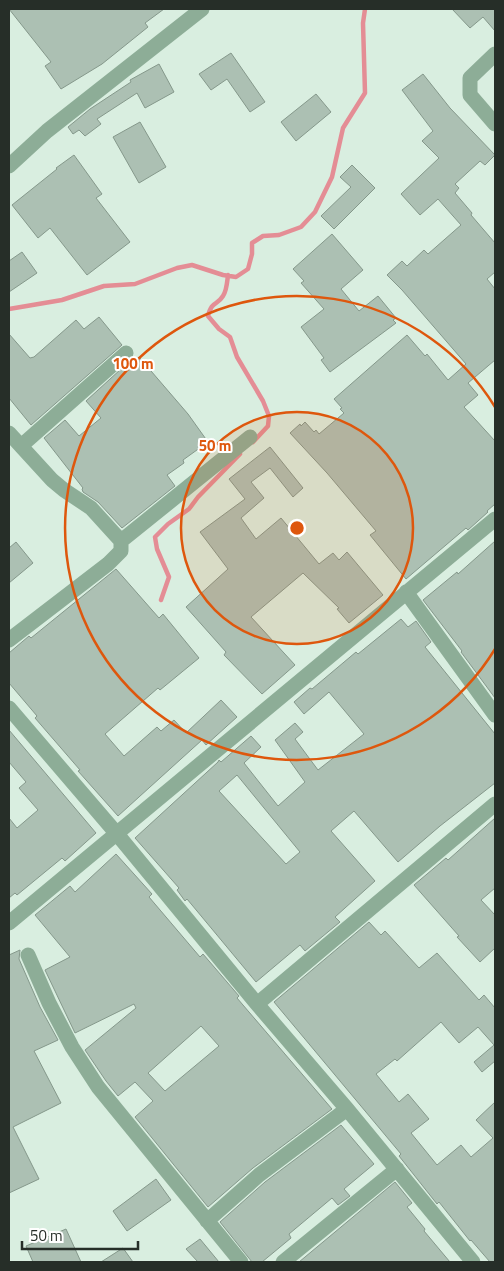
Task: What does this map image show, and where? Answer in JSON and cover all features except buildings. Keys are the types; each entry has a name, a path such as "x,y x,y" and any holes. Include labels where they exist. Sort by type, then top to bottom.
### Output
{"street":[{"path":"9,166 47,131 202,9"},
{"path":"495,54 470,78 470,95 495,124"},
{"path":"21,446 126,353"},
{"path":"9,433 64,490 91,508 121,541 121,551 108,564 9,640"},
{"path":"121,541 250,437"},
{"path":"9,923 495,519"},
{"path":"406,592 495,715"},
{"path":"9,708 117,834 473,1262"},
{"path":"257,1004 495,804"},
{"path":"28,955 49,1003 72,1047 98,1087 240,1262"},
{"path":"207,1221 260,1175 347,1109"},
{"path":"283,1262 396,1170"}],"waterway":[{"path":"9,309 62,300 104,286 135,284 177,268 192,265 236,277 248,269 252,254 252,243 263,236 279,235 301,227 315,212 332,177 343,128 365,93 363,23 365,9"},
{"path":"228,275 224,294 213,305 208,316 219,329 230,337 237,357 263,401 269,416 268,426 253,442"},
{"path":"161,600 169,577 157,549 155,537 168,524 189,509 198,497 240,454"}]}
